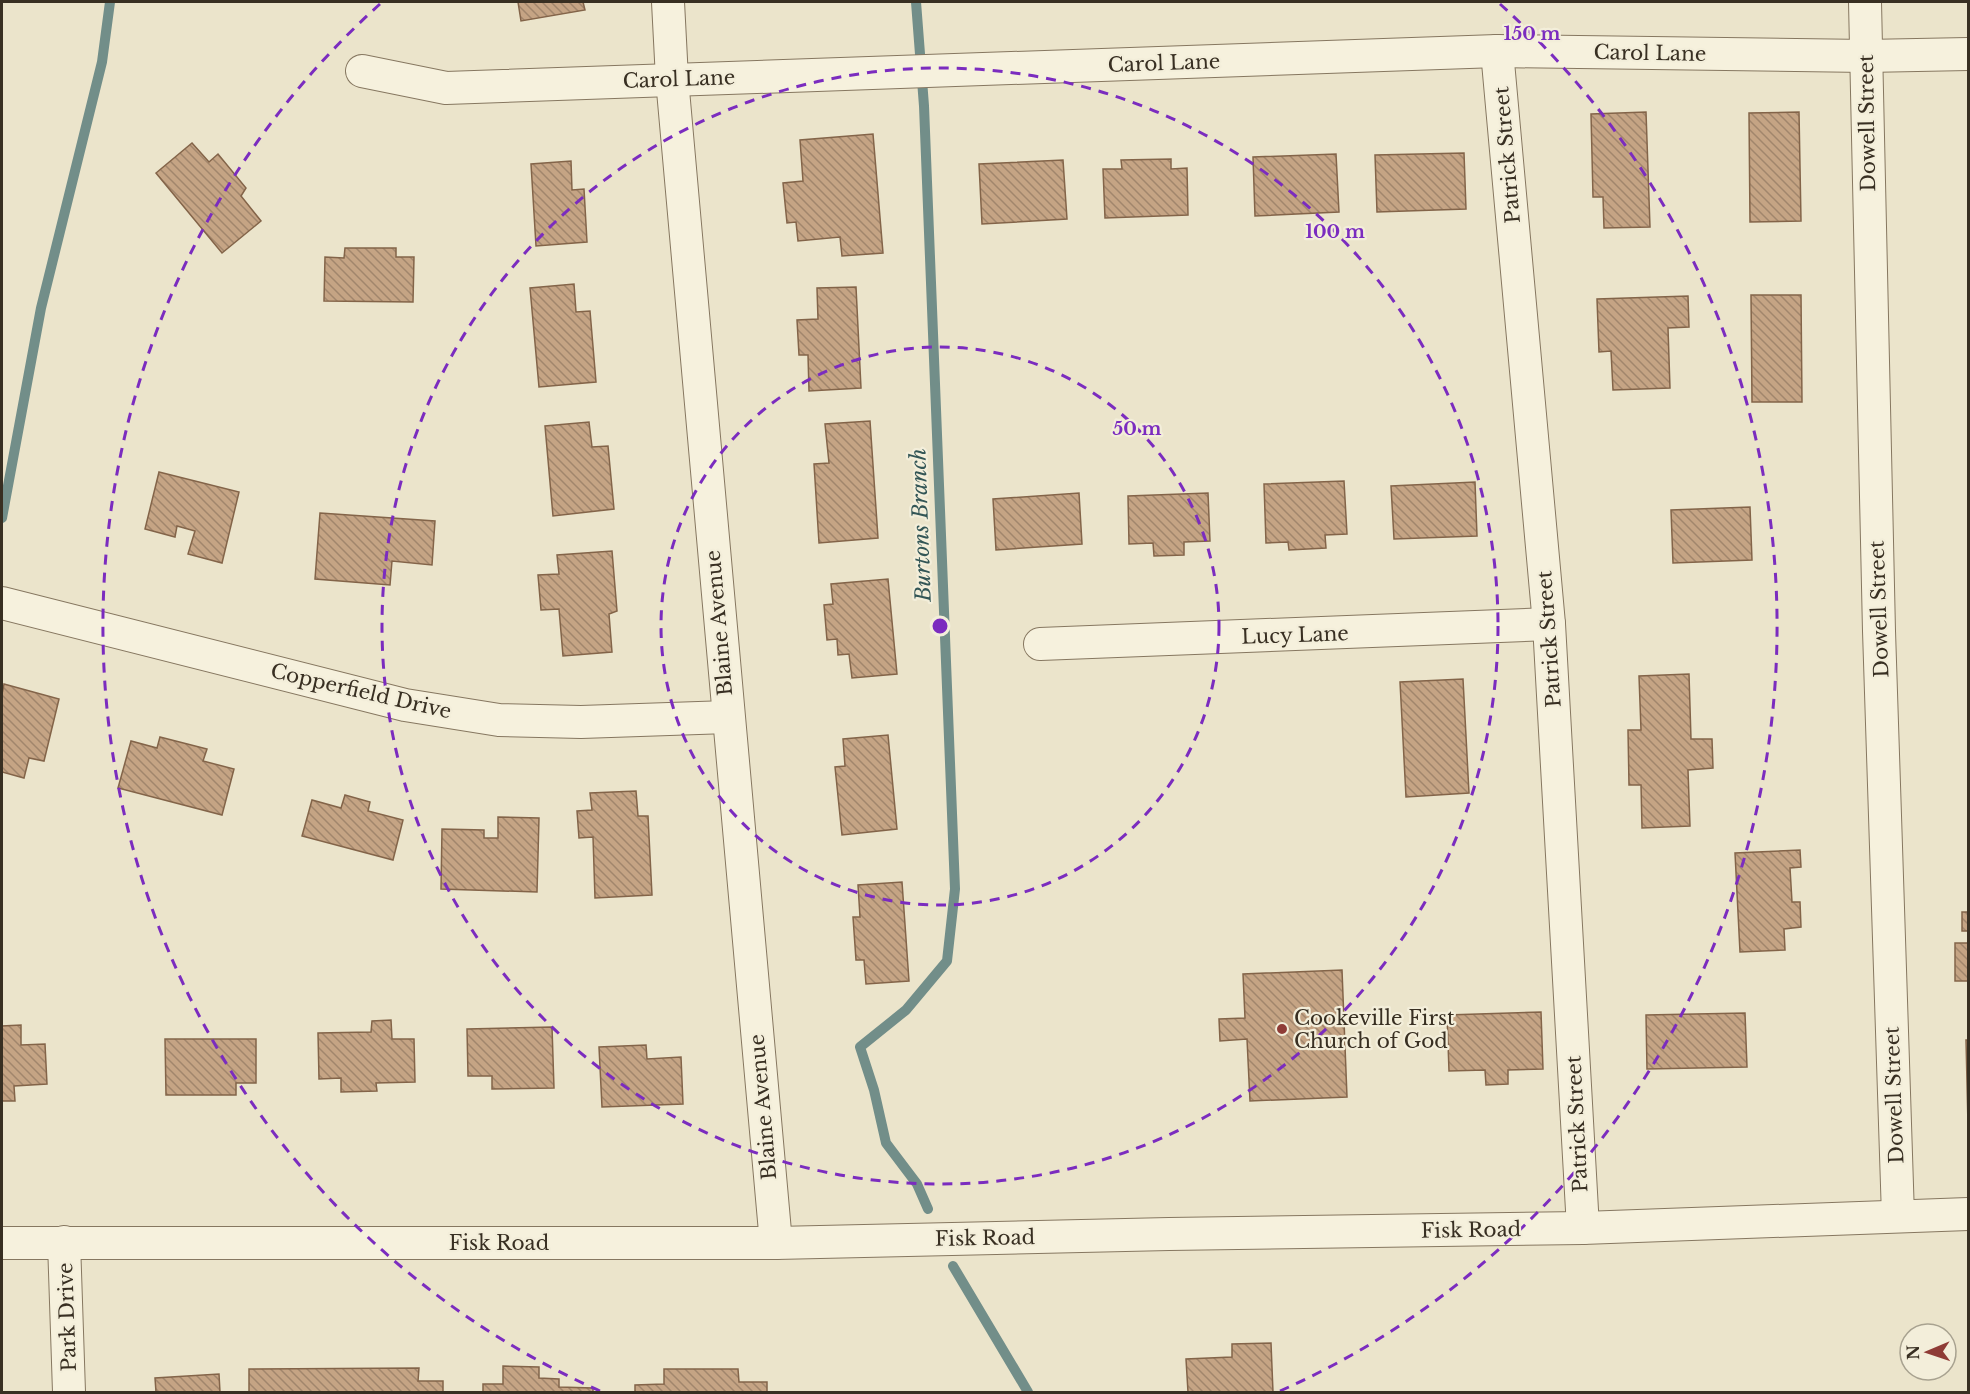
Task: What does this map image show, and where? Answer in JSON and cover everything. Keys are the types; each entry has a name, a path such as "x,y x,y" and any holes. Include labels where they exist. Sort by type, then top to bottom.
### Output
{"street":[{"name":"Blaine Avenue","path":"668,2 672,79 776,1244"},
{"name":"Dowell Street","path":"1865,2 1879,643 1899,1216"},
{"name":"Carol Lane","path":"362,71 446,88 1497,51 1866,57 1968,54"},
{"name":"Patrick Street","path":"1497,51 1549,624 1583,1228"},
{"name":"Copperfield Drive","path":"2,603 405,705 489,719 581,723 728,717"},
{"name":"Lucy Lane","path":"1040,644 1549,624"},
{"name":"Fisk Road","path":"2,1243 776,1244 1169,1234 1583,1228 1968,1214"},
{"name":"Park Drive","path":"64,1242 69,1392"}],"building":[{"path":"518,2 583,2 585,10 521,21"},
{"path":"1646,112 1650,227 1604,228 1603,197 1593,197 1591,114"},
{"path":"1799,112 1801,221 1750,222 1749,113"},
{"path":"873,134 883,253 842,256 840,237 798,241 796,222 787,223 783,183 803,181 800,140"},
{"path":"192,143 209,162 218,154 246,188 241,196 261,221 222,253 156,173"},
{"path":"1464,153 1466,209 1377,212 1375,155"},
{"path":"1336,154 1339,212 1255,216 1253,157"},
{"path":"1171,159 1171,169 1187,168 1188,215 1105,218 1103,169 1122,169 1121,160"},
{"path":"1063,160 1067,219 982,224 979,164"},
{"path":"571,161 572,190 584,189 587,242 536,246 531,164"},
{"path":"345,248 396,248 396,257 414,257 413,302 324,301 325,257 344,258"},
{"path":"574,284 576,312 590,311 596,382 539,387 530,288"},
{"path":"856,287 861,388 809,391 808,355 799,355 797,320 818,319 817,288"},
{"path":"1751,295 1801,295 1802,402 1752,402"},
{"path":"1688,296 1689,327 1668,328 1670,388 1613,390 1611,351 1599,352 1597,299"},
{"path":"870,421 878,538 819,543 814,464 829,463 825,424"},
{"path":"589,422 592,447 608,446 614,509 553,516 545,426"},
{"path":"159,472 239,492 222,563 188,554 195,531 177,526 175,537 145,529"},
{"path":"1344,481 1347,534 1325,535 1326,548 1289,550 1288,542 1266,543 1264,484"},
{"path":"1475,482 1477,536 1394,539 1391,486"},
{"path":"1079,493 1082,544 996,550 993,499"},
{"path":"1208,493 1210,541 1184,542 1184,555 1154,556 1153,543 1129,544 1128,496"},
{"path":"1750,507 1752,560 1673,563 1671,510"},
{"path":"320,513 435,521 432,565 392,561 390,585 315,579"},
{"path":"612,551 617,611 609,614 612,652 563,656 559,609 541,610 538,575 559,574 557,555"},
{"path":"888,579 897,674 852,678 849,654 838,655 837,639 827,640 824,605 833,604 831,584"},
{"path":"1689,674 1691,739 1712,739 1713,768 1688,770 1690,826 1642,828 1641,785 1629,785 1628,730 1641,730 1639,676"},
{"path":"1463,679 1469,793 1406,797 1400,682"},
{"path":"4,684 59,699 44,761 29,758 24,778 2,772"},
{"path":"888,735 897,829 842,835 835,767 845,766 843,739"},
{"path":"160,737 207,749 203,761 234,769 222,815 118,788 131,741 157,748"},
{"path":"636,791 638,816 648,816 652,895 595,898 593,837 579,838 577,811 592,810 590,793"},
{"path":"345,795 370,802 368,811 403,820 393,860 302,836 312,800 341,808"},
{"path":"498,817 539,818 537,892 441,889 442,829 484,830 484,838 498,838"},
{"path":"1800,850 1801,867 1790,868 1792,902 1800,902 1801,927 1784,929 1785,950 1740,952 1735,853"},
{"path":"902,882 909,981 866,984 864,960 856,960 853,917 860,917 858,885"},
{"path":"1962,912 1968,912 1968,931 1962,931"},
{"path":"1955,943 1968,943 1968,981 1955,981"},
{"name":"Cookeville First Church of God","path":"1342,970 1347,1097 1250,1101 1247,1039 1220,1041 1219,1019 1245,1018 1243,974"},
{"path":"1541,1012 1543,1069 1508,1070 1508,1084 1486,1085 1485,1070 1449,1071 1447,1015"},
{"path":"1745,1013 1747,1067 1647,1069 1646,1015"},
{"path":"391,1020 392,1039 414,1039 415,1082 376,1083 377,1091 341,1092 341,1078 319,1079 318,1033 371,1032 372,1021"},
{"path":"21,1025 21,1045 45,1044 47,1084 14,1086 15,1101 2,1101 2,1026"},
{"path":"552,1027 554,1088 492,1089 492,1076 468,1076 467,1029"},
{"path":"165,1039 256,1039 256,1083 236,1083 236,1095 166,1095"},
{"path":"1966,1040 1968,1040 1968,1125"},
{"path":"646,1045 647,1059 681,1057 683,1104 602,1107 599,1047"},
{"path":"1271,1343 1273,1392 1188,1392 1186,1359 1232,1357 1232,1344"},
{"path":"503,1366 539,1367 539,1378 559,1379 559,1387 593,1388 593,1392 483,1392 483,1384 503,1384"},
{"path":"419,1368 418,1381 443,1381 443,1392 249,1392 249,1369"},
{"path":"664,1369 738,1369 739,1382 767,1382 767,1392 635,1392 635,1385 664,1384"},
{"path":"219,1374 220,1392 156,1392 155,1378"}],"waterway":[{"path":"2,518 41,308 102,62 110,2"},
{"name":"Burtons Branch","path":"916,2 924,106 955,889 947,961 906,1010 860,1047 874,1090 886,1143 917,1184 928,1209"},
{"name":"Burtons Branch","path":"953,1266 1028,1392"}],"place":[{"name":"Cookeville First Church of God","path":"1282,1029"}]}
